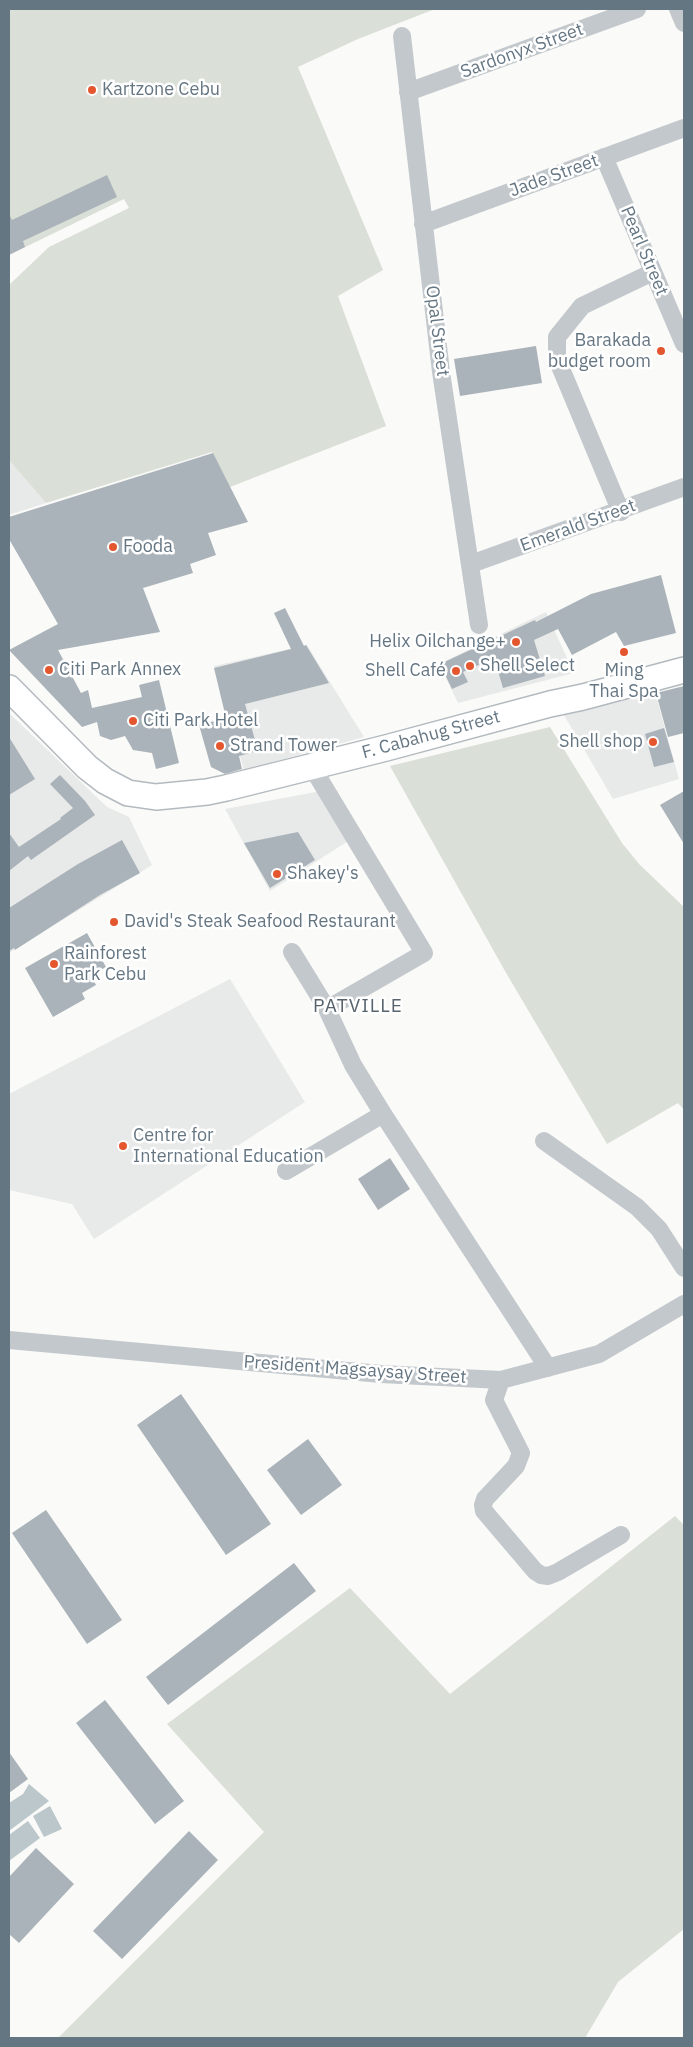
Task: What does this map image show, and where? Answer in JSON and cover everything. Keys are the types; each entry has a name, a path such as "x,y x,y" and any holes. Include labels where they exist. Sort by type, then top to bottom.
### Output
{"main road":[{"name":"F. Cabahug Street","path":"9,688 88,767 105,781 128,793 156,797 207,792 312,767 684,670"}],"street":[{"name":"Sardonyx Street","path":"408,92 637,9"},
{"path":"678,9 684,23"},
{"name":"Opal Street","path":"402,36 441,372 479,625"},
{"name":"Jade Street","path":"423,224 684,128"},
{"name":"Pearl Street","path":"604,157 684,344"},
{"path":"621,512 557,359 557,337 582,306 652,272"},
{"name":"Emerald Street","path":"471,564 621,512 684,487"},
{"path":"312,767 424,953 327,1009"},
{"path":"292,952 327,1009 353,1065 383,1114 548,1368"},
{"path":"286,1171 383,1114"},
{"path":"544,1141 637,1207 659,1229 684,1268"},
{"name":"President Magsaysay Street","path":"9,1340 381,1374 501,1380 598,1354 684,1304"},
{"path":"501,1380 494,1400 521,1453 516,1466 485,1498 484,1511 535,1571 541,1575 548,1576 558,1572 621,1536"}],"shaded area":[{"path":"9,9 435,9 358,39 298,67 383,270 338,296 386,426 230,487 212,452 46,503 9,460 9,285 49,247 129,208 124,199 9,255"},
{"path":"9,460 46,503 9,515"},
{"path":"546,612 574,673 458,703 439,664"},
{"path":"307,645 364,737 244,770 214,666"},
{"path":"655,692 679,779 613,799 564,715"},
{"path":"9,713 107,807 129,817 152,865 9,953"},
{"path":"550,727 622,843 639,864 684,907 684,1110 678,1103 607,1144 505,971 390,766"},
{"path":"321,791 353,838 270,891 225,809"},
{"name":"Centre for International Education","path":"230,979 305,1102 94,1239 72,1204 9,1190 9,1094"},
{"path":"675,1516 684,1525 684,1929 618,1982 585,2038 58,2038 264,1832 167,1724 350,1588 450,1694"},
{"path":"29,1784 49,1801 9,1831 9,1803 23,1794"},
{"path":"50,1806 62,1829 44,1837 33,1816"},
{"path":"28,1821 40,1838 9,1861 9,1835"}],"building":[{"path":"107,175 117,197 23,241 25,247 9,255 9,214 12,220"},
{"path":"536,346 542,383 460,396 454,359"},
{"name":"Fooda","path":"213,453 248,522 208,533 216,555 190,564 193,573 143,588 160,632 58,650 81,693 88,690 92,708 142,697 139,685 159,680 179,763 156,769 152,753 133,750 125,736 111,740 100,736 97,722 82,727 9,650 58,624 9,539 9,517"},
{"path":"661,575 676,633 624,646 616,632 572,655 558,629 534,640 545,676 503,688 494,658 463,672 468,682 452,689 440,664 535,620 536,622 591,594"},
{"path":"285,608 304,646 306,645 329,683 245,704 258,751 239,756 242,769 225,774 211,767 199,725 226,718 214,668 291,649 274,613"},
{"path":"684,686 684,733 668,737 656,693"},
{"path":"664,728 674,762 654,767 645,734"},
{"path":"9,737 35,779 9,795"},
{"path":"60,775 85,801 95,815 31,860 28,856 9,871 9,833 19,847 61,819 73,808 50,784"},
{"path":"684,791 684,844 660,805"},
{"name":"Shakey's","path":"298,832 315,860 270,888 244,843"},
{"path":"122,840 140,873 100,895 15,950 14,948 9,951 9,908 78,864"},
{"name":"Rainforest Park Cebu","path":"87,933 106,967 91,975 96,985 82,993 85,999 53,1017 25,968"},
{"path":"390,1158 410,1189 378,1210 358,1179"},
{"path":"181,1394 271,1524 226,1555 137,1425"},
{"path":"308,1439 342,1485 301,1515 267,1470"},
{"path":"46,1510 122,1620 87,1644 12,1533"},
{"path":"294,1563 316,1591 168,1705 146,1677"},
{"path":"105,1700 184,1801 155,1824 76,1723"},
{"path":"9,1752 28,1779 9,1793"},
{"path":"189,1831 218,1860 122,1959 93,1931"},
{"path":"36,1848 74,1884 19,1943 9,1934 9,1877"}],"place":[{"name":"Kartzone Cebu","path":"92,90"},
{"name":"Barakada budget room","path":"661,351"},
{"name":"Fooda","path":"113,547"},
{"name":"Helix Oilchange+","path":"516,642"},
{"name":"Ming Thai Spa","path":"624,652"},
{"name":"Shell Select","path":"470,666"},
{"name":"Citi Park Annex","path":"49,670"},
{"name":"Shell Café","path":"456,671"},
{"name":"Citi Park Hotel","path":"133,721"},
{"name":"Shell shop","path":"653,742"},
{"name":"Strand Tower","path":"220,746"},
{"name":"Shakey's","path":"277,874"},
{"name":"David's Steak Seafood Restaurant","path":"114,922"},
{"name":"Rainforest Park Cebu","path":"54,964"},
{"name":"Centre for International Education","path":"123,1146"}],"district":[{"name":"PATVILLE","path":"358,1007"}]}
